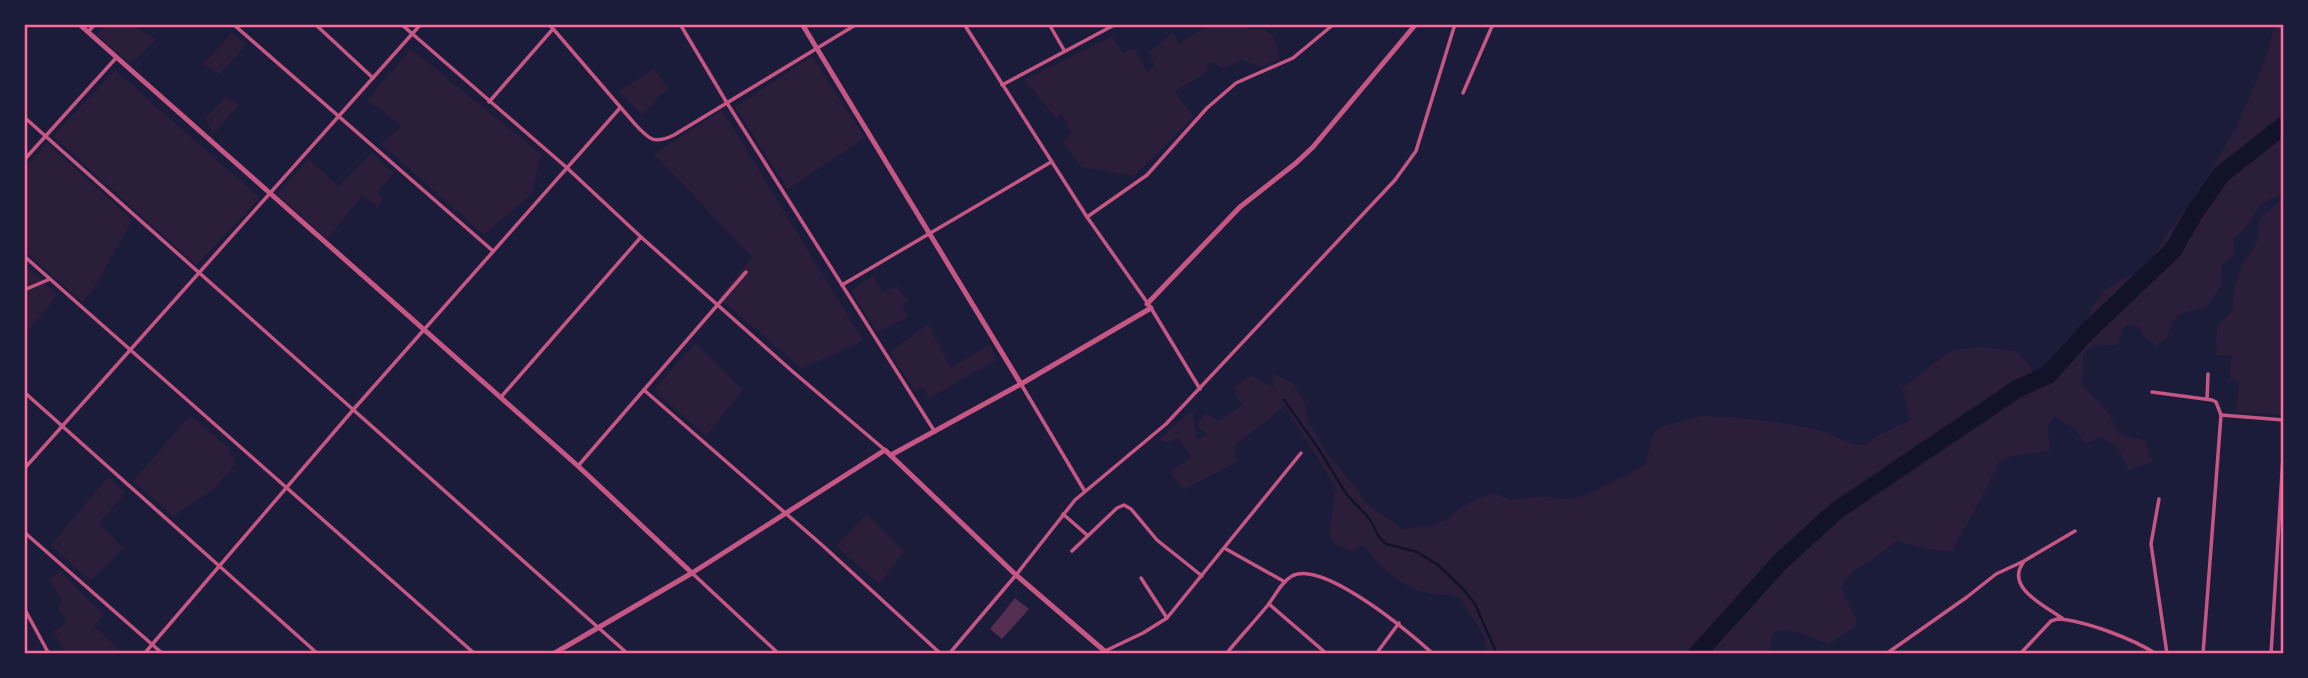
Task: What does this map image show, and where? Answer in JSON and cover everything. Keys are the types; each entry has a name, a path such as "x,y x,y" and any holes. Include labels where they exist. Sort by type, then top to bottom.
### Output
{"street":[{"path":"79,24 578,466 779,653"},
{"path":"88,32 95,24"},
{"path":"233,24 493,251"},
{"path":"315,24 373,78"},
{"path":"401,24 891,455 1017,575 1106,652 1167,618 1301,453"},
{"path":"24,469 421,24"},
{"path":"549,24 620,108 648,138 657,141 727,103 857,24"},
{"path":"680,24 934,432"},
{"path":"802,24 1084,490"},
{"path":"964,24 1087,217 1149,306 1200,389"},
{"path":"1049,24 1064,50"},
{"path":"1002,85 1116,24"},
{"path":"1087,217 1146,175 1207,108 1236,83 1293,58 1334,24"},
{"path":"891,455 1021,384 1149,306 1240,207 1313,147 1416,24"},
{"path":"949,653 1017,575 1084,490 1166,424 1405,167 1416,151 1426,124 1455,24"},
{"path":"1463,93 1493,24"},
{"path":"489,102 552,29"},
{"path":"24,160 116,58"},
{"path":"144,653 353,410 620,108"},
{"path":"24,117 628,653"},
{"path":"841,285 1051,162"},
{"path":"501,397 641,237"},
{"path":"24,256 475,653"},
{"path":"578,466 746,272"},
{"path":"24,290 50,279"},
{"path":"2207,399 2208,374"},
{"path":"645,390 941,653"},
{"path":"24,392 318,653"},
{"path":"2152,392 2207,399 2216,402 2221,415 2203,653"},
{"path":"2221,415 2284,420"},
{"path":"2271,653 2284,440"},
{"path":"553,653 692,573 885,450"},
{"path":"2159,499 2151,544 2167,653"},
{"path":"1072,551 1087,534 1124,505 1131,509 1157,540 1202,576"},
{"path":"1063,514 1087,534"},
{"path":"1887,653 1996,574 2075,531"},
{"path":"24,532 163,653"},
{"path":"1225,548 1285,582"},
{"path":"2024,561 2017,576 2021,587 2063,619 2138,643 2156,653"},
{"path":"1226,653 1285,582 1298,574 1317,576 1356,594 1399,623 1433,653"},
{"path":"1141,578 1167,618"},
{"path":"1269,604 1327,653"},
{"path":"24,608 49,653"},
{"path":"2020,653 2051,621 2063,619"},
{"path":"1376,653 1399,623"}],"shaded area":[{"path":"106,24 141,25 138,28 156,39 131,64 97,35"},
{"path":"2275,24 2283,25 2283,196 2272,198 2259,207 2247,226 2234,239 2235,252 2222,265 2221,286 2207,307 2181,313 2171,323 2168,336 2157,346 2144,336 2139,327 2126,325 2116,345 2093,346 2083,354 2084,376 2081,385 2107,412 2118,433 2145,441 2153,462 2129,470 2116,446 2101,437 2085,444 2076,430 2054,416 2048,427 2050,451 2012,456 1999,462 1952,552 1896,541 1852,572 1841,587 1856,619 1855,627 1829,644 1797,632 1774,631 1769,653 1487,653 1484,636 1459,597 1411,588 1381,566 1363,545 1351,551 1336,545 1329,534 1336,488 1285,406 1235,445 1236,462 1184,490 1170,472 1192,456 1177,438 1168,443 1159,439 1193,410 1196,439 1207,435 1197,425 1206,413 1219,421 1242,405 1233,388 1251,375 1273,387 1272,374 1292,382 1304,400 1308,421 1330,457 1365,502 1402,529 1431,526 1447,520 1460,508 1493,493 1511,500 1543,496 1564,499 1582,497 1645,465 1654,432 1664,426 1701,416 1777,422 1815,429 1855,445 1868,444 1877,436 1910,420 1902,388 1952,350 1980,347 2017,351 2035,374 2059,357 2068,339 2087,322 2091,308 2105,290 2124,278 2143,272 2169,231 2201,189 2238,124 2264,63"},
{"path":"1208,25 1244,25 1251,30 1264,29 1273,36 1280,59 1261,67 1242,60 1223,69 1215,63 1209,63 1203,75 1175,91 1194,117 1134,176 1081,167 1063,142 1072,133 1061,113 1057,119 1024,80 1112,36 1123,53 1134,48 1147,71 1155,66 1148,53 1173,32 1179,44"},
{"path":"232,33 246,45 220,74 203,64"},
{"path":"411,49 541,154 532,194 484,235 381,144 401,126 367,100"},
{"path":"812,56 865,138 788,189 735,107"},
{"path":"654,69 669,89 656,98 656,102 641,115 619,91"},
{"path":"115,70 260,198 196,265 53,136"},
{"path":"226,96 240,105 213,134 205,118"},
{"path":"722,110 863,340 801,368 719,298 752,257 654,154"},
{"path":"47,143 132,220 95,287 82,302 25,251 25,168"},
{"path":"372,153 393,173 378,192 384,198 378,207 363,195 327,239 277,194 309,159 338,187"},
{"path":"2283,199 2283,415 2236,412 2239,382 2229,381 2232,356 2216,355 2217,326 2232,311 2234,286 2244,262 2256,244 2261,217"},
{"path":"25,266 58,295 25,334"},
{"path":"873,275 883,292 897,286 909,302 902,306 908,317 877,332 851,291"},
{"path":"928,324 951,368 990,344 996,360 929,398 923,387 915,391 890,352"},
{"path":"695,343 743,390 706,436 654,390"},
{"path":"190,416 227,446 236,463 214,489 173,516 133,481"},
{"path":"108,477 125,493 99,523 123,549 90,581 51,545"},
{"path":"867,514 904,552 879,584 836,546"},
{"path":"60,571 104,614 94,626 122,653 66,653 53,632 67,621 59,609 62,599 49,580"}],"building":[{"path":"1015,598 1029,609 1002,639 990,629"}],"waterway":[{"path":"1697,654 1781,561 1836,511 2017,389 2048,375 2086,333 2173,250 2221,175 2284,125"},
{"path":"1284,400 1347,495 1370,519 1379,537 1386,544 1417,552 1438,565 1463,589 1475,604 1497,654"}]}
